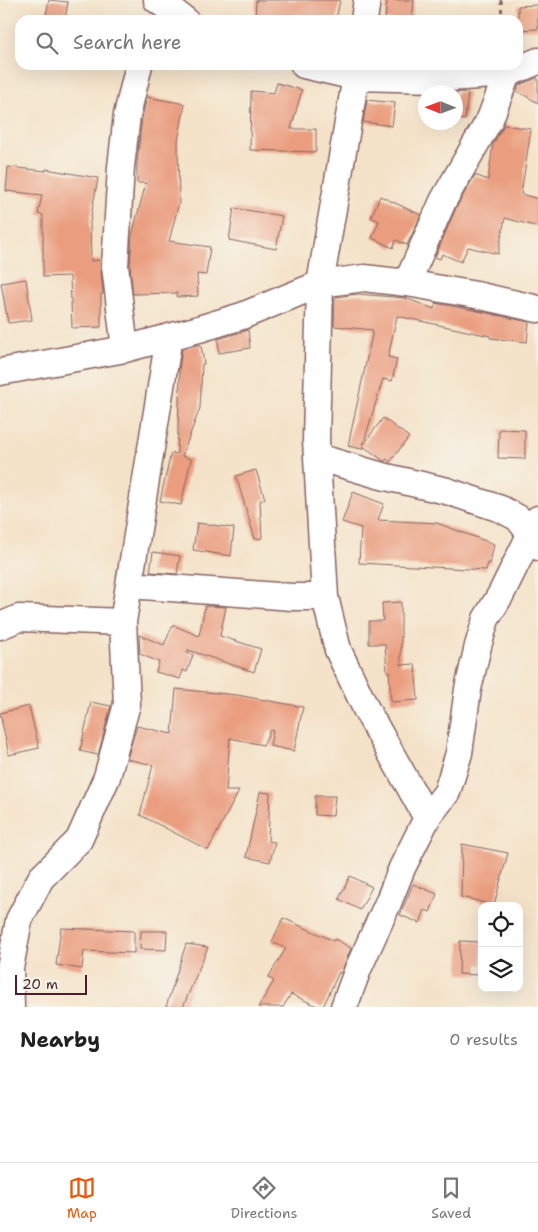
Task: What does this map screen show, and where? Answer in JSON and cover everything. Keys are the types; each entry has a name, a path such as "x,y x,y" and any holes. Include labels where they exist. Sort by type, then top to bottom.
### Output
{"street":[{"path":"365,15 367,0"},
{"path":"158,8 174,15"},
{"path":"523,67 538,61"},
{"path":"125,349 115,266 121,167 127,114 138,70"},
{"path":"428,818 366,709 338,650 325,597 316,440 320,284 357,71 435,79 507,74 517,70"},
{"path":"407,283 443,202 490,119 507,74"},
{"path":"0,372 125,349 242,316 320,284 364,278 407,283 476,295 538,309"},
{"path":"10,1007 10,968 18,920 41,878 79,840 107,777 127,704 123,622 170,337"},
{"path":"317,456 382,476 447,491 501,509 518,518 536,534 486,619 468,689 459,753 447,792 428,818 402,868 388,904 358,969 344,1007"},
{"path":"129,585 325,597"},
{"path":"0,626 19,618 123,622"}],"path":[{"path":"501,0 502,15"}],"building":[{"path":"49,0 68,2 66,15 46,15"},
{"path":"256,0 340,0 337,15 255,15"},
{"path":"387,0 414,0 412,15 386,15"},
{"path":"538,5 538,29 523,30 523,15 518,15 518,6"},
{"path":"538,78 538,103 517,91 519,85"},
{"path":"277,83 302,90 291,129 316,129 316,152 250,150 251,91 274,93"},
{"path":"463,92 468,93 465,120 463,120"},
{"path":"147,97 185,104 178,141 179,203 169,241 210,247 206,275 197,274 198,296 177,297 177,293 133,294 130,266 132,235 146,183 137,183 137,163 142,118"},
{"path":"367,100 395,103 392,126 363,122"},
{"path":"504,125 531,129 521,194 538,199 538,227 505,218 498,254 468,247 461,262 442,254 440,259 435,257 456,208 475,175 488,180 493,144"},
{"path":"8,167 46,171 46,169 98,178 90,222 91,261 100,260 103,294 101,294 101,327 72,328 70,276 43,277 43,215 38,214 42,195 6,191"},
{"path":"380,196 421,215 407,245 396,240 393,248 372,238 379,221 371,217"},
{"path":"234,208 282,216 276,249 229,240"},
{"path":"26,279 32,320 8,323 1,283"},
{"path":"358,294 405,298 434,309 435,303 529,322 527,342 490,338 490,336 397,316 388,357 397,359 392,381 383,379 363,445 383,418 409,437 390,462 387,459 384,461 363,446 362,449 348,446 373,330 334,326 335,297"},
{"path":"248,330 250,348 219,353 218,339"},
{"path":"201,345 204,364 202,364 200,408 182,456 191,459 181,505 160,501 171,453 177,454 179,370 182,349"},
{"path":"499,429 525,430 525,459 498,458"},
{"path":"256,470 265,499 260,501 262,538 255,539 236,476"},
{"path":"353,492 384,504 378,520 437,523 494,544 490,564 488,563 486,570 359,563 361,528 342,522"},
{"path":"197,523 234,528 231,556 193,550"},
{"path":"153,552 180,556 177,574 150,572"},
{"path":"401,602 401,665 415,664 418,700 391,702 385,644 369,644 369,621 383,621 382,603"},
{"path":"205,606 226,607 220,636 261,649 254,672 188,650 187,653 193,655 187,672 183,670 180,679 156,672 159,662 140,654 139,635 164,645 173,625 199,636"},
{"path":"176,689 237,695 303,707 294,751 270,746 273,731 270,730 263,745 230,738 226,791 239,791 208,850 140,815 153,765 127,759 137,726 172,734"},
{"path":"91,702 111,706 98,755 80,751"},
{"path":"29,706 39,748 9,755 0,713"},
{"path":"260,792 270,793 268,841 275,842 270,862 246,857"},
{"path":"315,796 335,796 333,816 315,815"},
{"path":"462,844 508,853 495,902 482,902 461,897"},
{"path":"350,876 372,887 360,910 339,899"},
{"path":"413,884 437,894 430,912 425,910 420,923 400,915"},
{"path":"283,918 334,941 335,939 351,948 341,973 339,972 323,1007 319,1007 291,994 283,1007 258,1007 274,981 268,978 286,948 272,942"},
{"path":"61,928 134,931 134,953 84,951 82,969 56,965"},
{"path":"141,931 167,931 166,950 140,949"},
{"path":"460,941 478,942 478,975 459,974"},
{"path":"186,944 208,947 183,1007 166,1007"}]}
